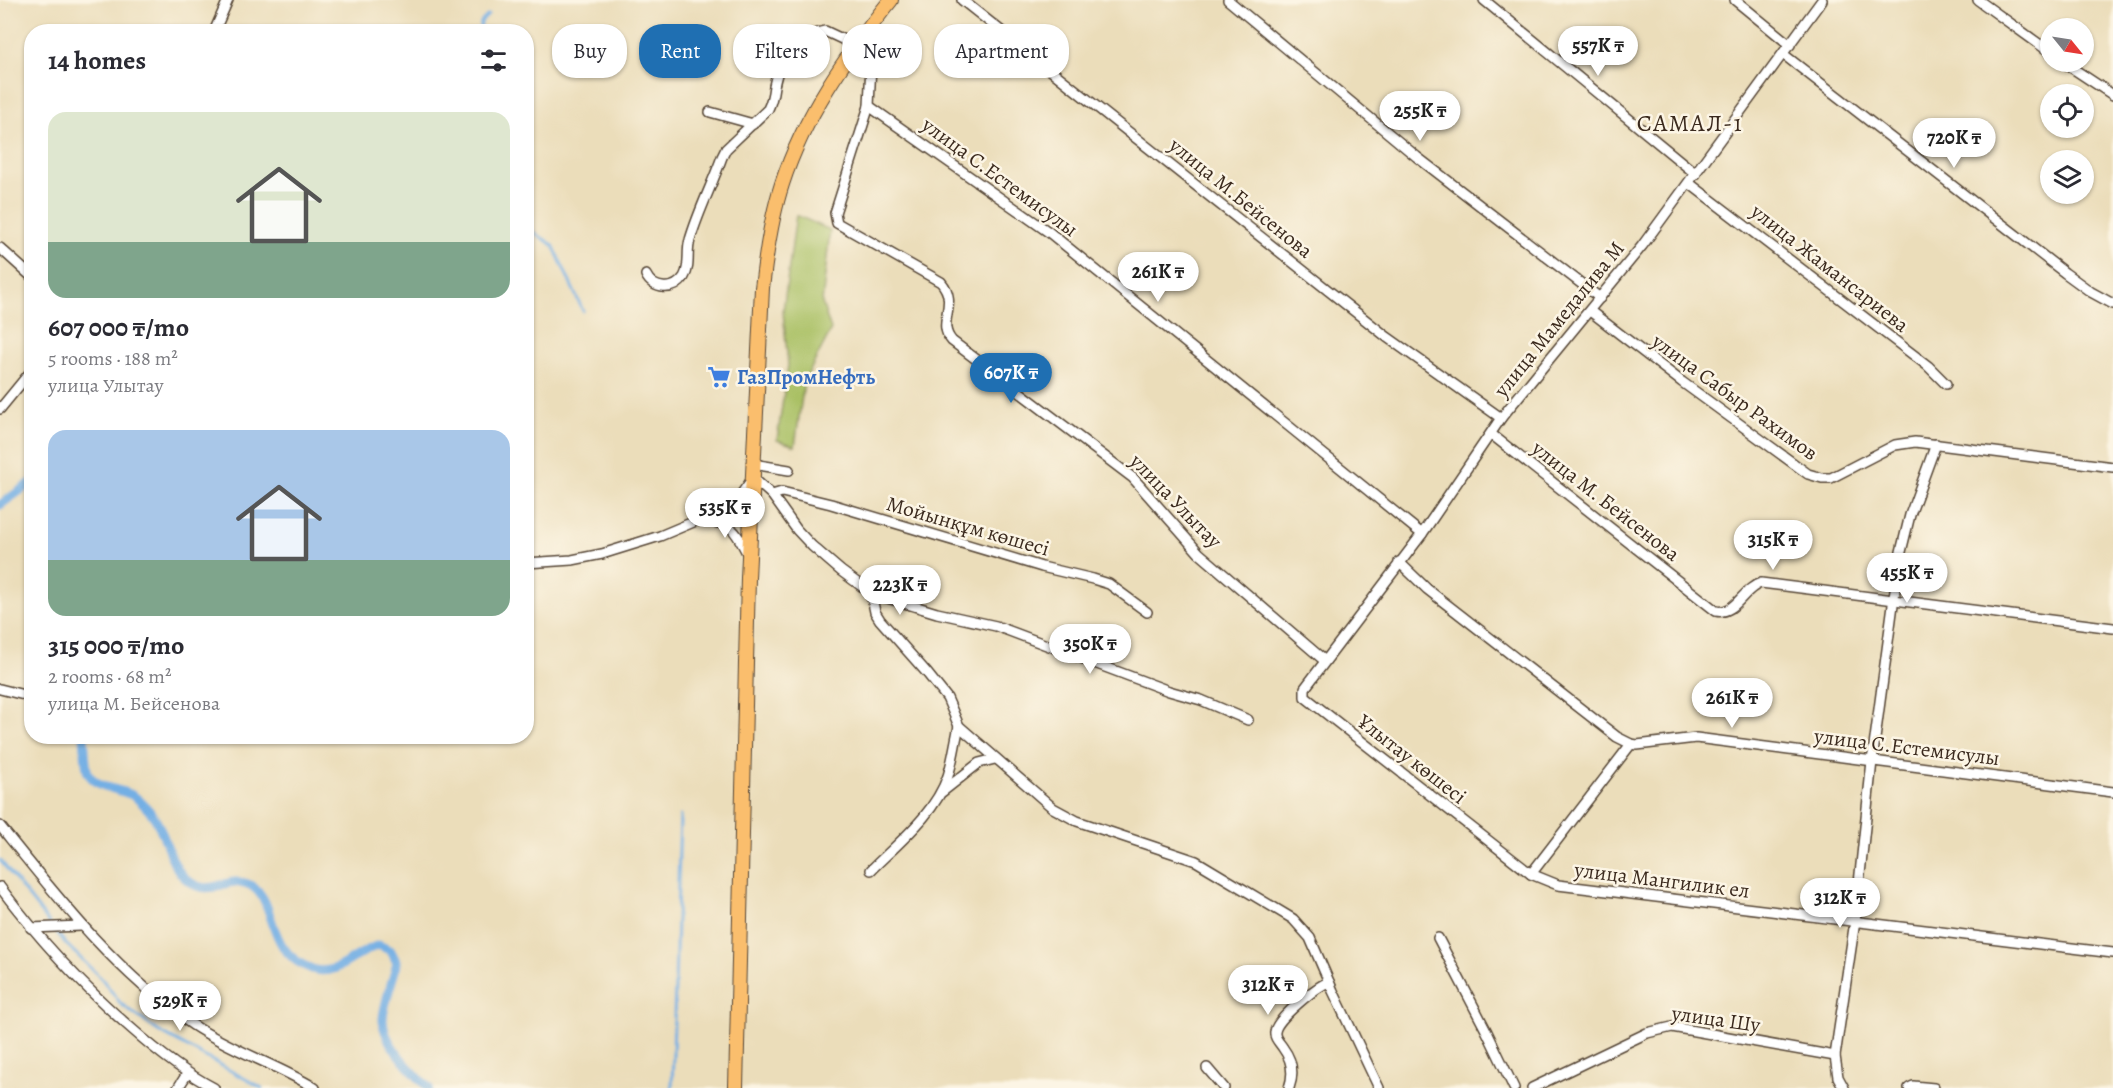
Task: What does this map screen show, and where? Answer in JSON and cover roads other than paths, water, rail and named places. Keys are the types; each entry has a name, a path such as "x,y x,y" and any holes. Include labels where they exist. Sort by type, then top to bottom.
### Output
{"highway":[{"path":"872,24 891,0"},
{"path":"736,1088 749,558 762,288 771,225 781,186 801,135 842,65"}],"street":[{"path":"218,24 228,0"},
{"name":"улица М.Бейсенова","path":"962,0 1379,331 1501,418"},
{"path":"1228,0 1417,157 1600,298"},
{"path":"1484,0 1696,174"},
{"path":"1735,0 1790,45"},
{"name":"улица Мамедалива М","path":"1325,661 1422,534 1501,418 1590,311 1696,174 1822,0"},
{"path":"1978,0 2040,45"},
{"path":"646,275 652,284 660,287 676,285 682,279 687,270 689,241 722,157 726,149 768,109 772,102 777,74 787,50 815,30 825,31 842,39"},
{"path":"1783,54 2065,273 2091,292 2113,304"},
{"path":"2078,72 2113,95"},
{"path":"869,106 870,78"},
{"name":"улица С.Естемисулы","path":"869,106 1050,233 1422,534"},
{"name":"улица Улытау","path":"869,106 835,213 837,223 941,282 949,294 946,327 948,337 952,341 1133,478 1206,559 1325,661"},
{"path":"710,112 739,118 753,124"},
{"name":"улица Жамансариева","path":"1689,183 1928,366 1946,384"},
{"path":"0,249 24,270"},
{"name":"улица Сабыр Рахимов","path":"1590,311 1673,375 1815,477 1831,478 1894,445 1915,442 2113,467"},
{"path":"0,409 24,380"},
{"name":"улица М. Бейсенова","path":"1491,434 1716,611 1731,609 1750,588 1761,583 1894,602 2113,628"},
{"path":"1844,1088 1838,1077 1835,1056 1855,921 1872,761 1899,560 1910,515 1936,444"},
{"path":"753,471 789,470"},
{"path":"753,471 797,531 841,571 871,593 937,613 996,626 1169,691 1201,700 1248,720"},
{"path":"534,562 572,560 602,554 660,536 698,521 735,502 753,471"},
{"name":"Мойынқұм көшесі","path":"772,495 782,492 831,504 1042,567 1093,579 1108,584 1147,612"},
{"path":"698,521 714,521 730,526 737,534 749,558"},
{"path":"1400,562 1427,589 1617,736 1631,744 1531,874"},
{"path":"871,593 875,612 880,620 947,698 959,726 1063,815 1196,861 1293,919 1310,938 1379,1088"},
{"name":"Ұлытау көшесі","path":"1325,661 1305,688 1305,697 1309,702 1531,874"},
{"path":"0,689 24,695"},
{"path":"940,793 952,759 959,726"},
{"name":"улица С.Естемисулы","path":"1631,744 1696,738 2113,792"},
{"path":"871,870 908,835 940,793 965,772 980,763 995,759"},
{"path":"0,826 81,926 136,980 194,1026 222,1042 291,1073 315,1088"},
{"name":"улица Мангилик ел","path":"1531,874 1558,885 1572,887 2113,953"},
{"path":"0,887 52,952 117,1016 187,1074 214,1088"},
{"path":"31,928 81,926"},
{"path":"1438,938 1514,1088"},
{"path":"1289,1088 1292,1079 1290,1063 1275,1032 1278,1024 1301,1001 1329,981"},
{"name":"улица Шу","path":"1532,1088 1662,1028 1672,1027 1835,1056"},
{"path":"1208,1068 1224,1088"},
{"path":"178,1088 187,1074"},
{"path":"1909,1088 1916,1086 1934,1088"}],"waterway":[{"path":"481,24 488,15"},
{"path":"534,232 553,245 583,311"},
{"path":"0,505 24,488"},
{"path":"85,744 88,773 96,782 132,795 145,806 158,823 174,864 180,873 187,880 204,888 236,882 250,885 259,892 265,902 278,939 296,961 321,971 338,967 379,945 391,951 397,963 385,1005 384,1028 393,1047 429,1088"},
{"path":"672,1088 680,816"},
{"path":"0,860 50,924"},
{"path":"54,929 102,979 121,1004 158,1031 262,1088"}],"place":[{"name":"ГазПромНефть","path":"719,377"}],"district":[{"name":"САМАЛ-1","path":"1690,123"}]}
